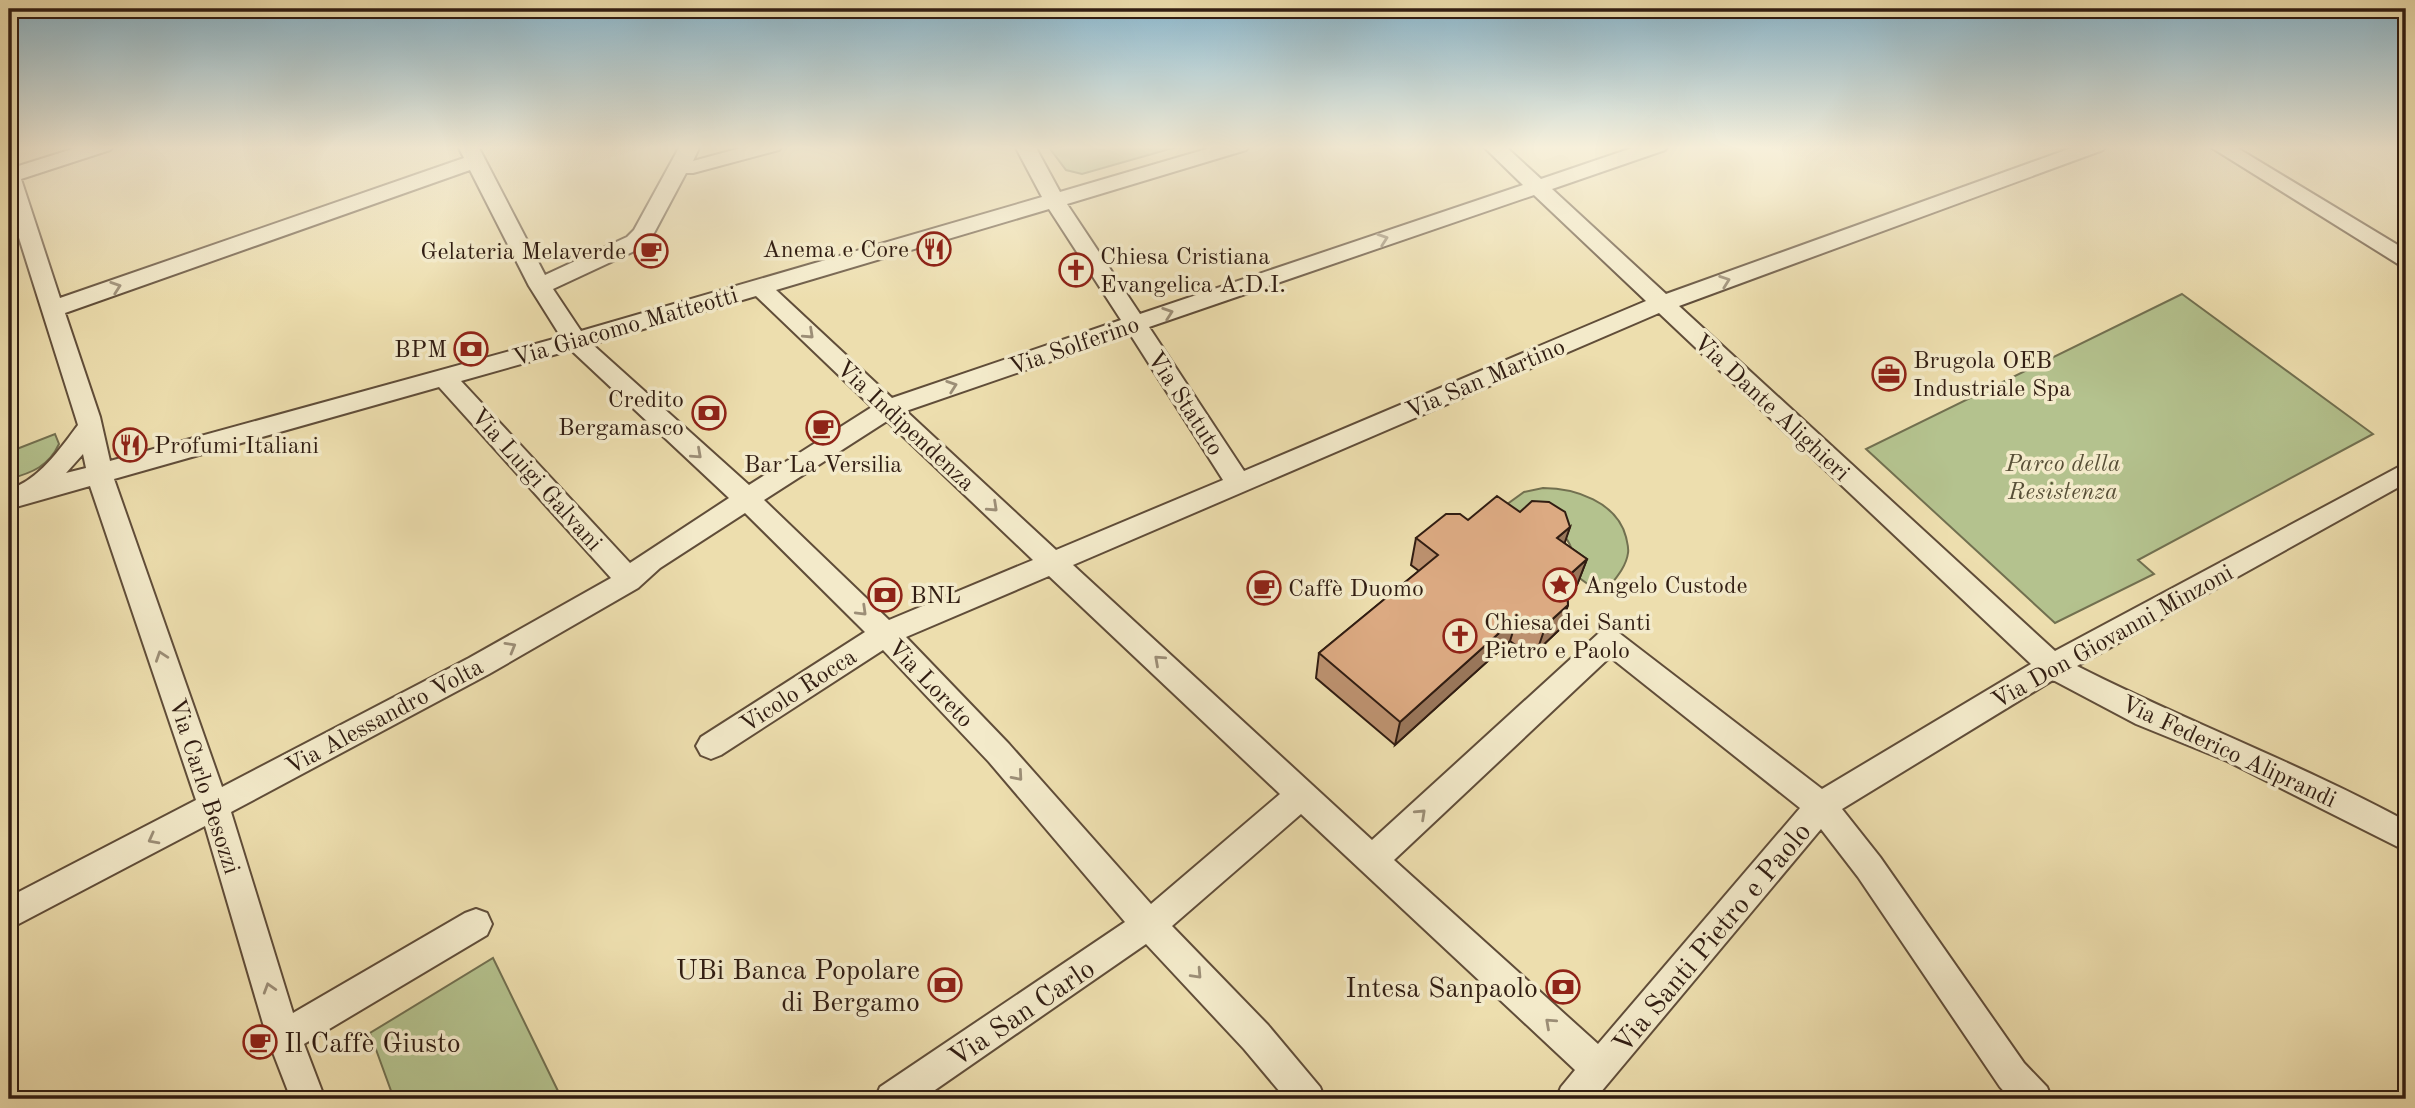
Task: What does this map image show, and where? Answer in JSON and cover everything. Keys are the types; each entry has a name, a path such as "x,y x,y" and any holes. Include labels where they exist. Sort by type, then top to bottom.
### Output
{"street":[{"path":"15,198 90,426 98,473"},
{"path":"52,309 354,198"},
{"path":"495,198 540,286 575,341"},
{"path":"540,286 635,242 661,198"},
{"name":"Via Giacomo Matteotti","path":"20,496 575,341 1062,198"},
{"name":"Via Solferino","path":"747,499 888,408 1505,198"},
{"name":"Via Dante Alighieri","path":"1547,198 2052,666"},
{"name":"Via San Martino","path":"885,634 1661,304 1954,198"},
{"path":"2305,198 2406,259"},
{"name":"Via Statuto","path":"1054,200 1238,482"},
{"name":"Via Indipendenza","path":"760,287 1052,563"},
{"name":"Via Loreto","path":"575,341 747,499 885,634 999,753 1123,897 1150,924"},
{"name":"Via Luigi Galvani","path":"444,378 629,580"},
{"path":"20,496 67,458 90,426"},
{"name":"Via Don Giovanni Minzoni","path":"1821,806 2052,666 2406,472"},
{"name":"Via Carlo Besozzi","path":"98,473 214,807 284,1037 308,1099"},
{"name":"Via Alessandro Volta","path":"9,914 479,666 629,580 651,561 747,499"},
{"path":"1052,563 1209,706 1371,861 1600,1069"},
{"name":"Vicolo Rocca","path":"711,746 885,634"},
{"path":"1371,861 1609,641 1821,806 1869,867 2012,1075 2035,1099"},
{"name":"Via Federico Aliprandi","path":"2052,666 2146,715 2237,751 2406,837"},
{"path":"1301,795 1150,924 1256,1037 1308,1099"},
{"name":"Via Santi Pietro e Paolo","path":"1573,1099 1821,806"},
{"path":"284,1037 476,923"},
{"name":"Via San Carlo","path":"892,1099 1150,924"}],"green space":[{"name":"Parco della Resistenza","path":"2182,294 2373,434 2138,560 2154,574 2055,623 1866,449"},
{"path":"55,434 59,444 45,463 9,479 9,452"},
{"path":"1543,488 1568,491 1593,499 1614,515 1621,525 1628,545 1627,559 1603,595 1560,564 1573,554 1561,533 1541,523 1492,515 1524,492"},
{"path":"493,958 558,1091 546,1099 394,1099 370,1033"}],"building":[{"name":"Chiesa dei Santi Pietro e Paolo","path":"1497,496 1520,512 1532,501 1549,502 1565,512 1570,527 1557,538 1587,559 1566,578 1568,605 1546,625 1530,625 1518,616 1400,722 1319,653 1438,555 1416,538 1446,514 1460,514 1468,520"}],"place":[{"name":"Anema e Core","path":"934,249"},
{"name":"Gelateria Melaverde","path":"651,251"},
{"name":"Chiesa Cristiana Evangelica A.D.I.","path":"1076,270"},
{"name":"BPM","path":"471,349"},
{"name":"Brugola OEB Industriale Spa","path":"1889,374"},
{"name":"Credito Bergamasco","path":"709,413"},
{"name":"Bar La Versilia","path":"823,428"},
{"name":"Profumi Italiani","path":"130,445"},
{"name":"Angelo Custode","path":"1560,585"},
{"name":"Caffè Duomo","path":"1264,588"},
{"name":"BNL","path":"885,595"},
{"name":"Chiesa dei Santi Pietro e Paolo","path":"1460,636"},
{"name":"UBi Banca Popolare di Bergamo","path":"945,985"},
{"name":"Intesa Sanpaolo","path":"1563,987"},
{"name":"Il Caffè Giusto","path":"260,1042"}]}
